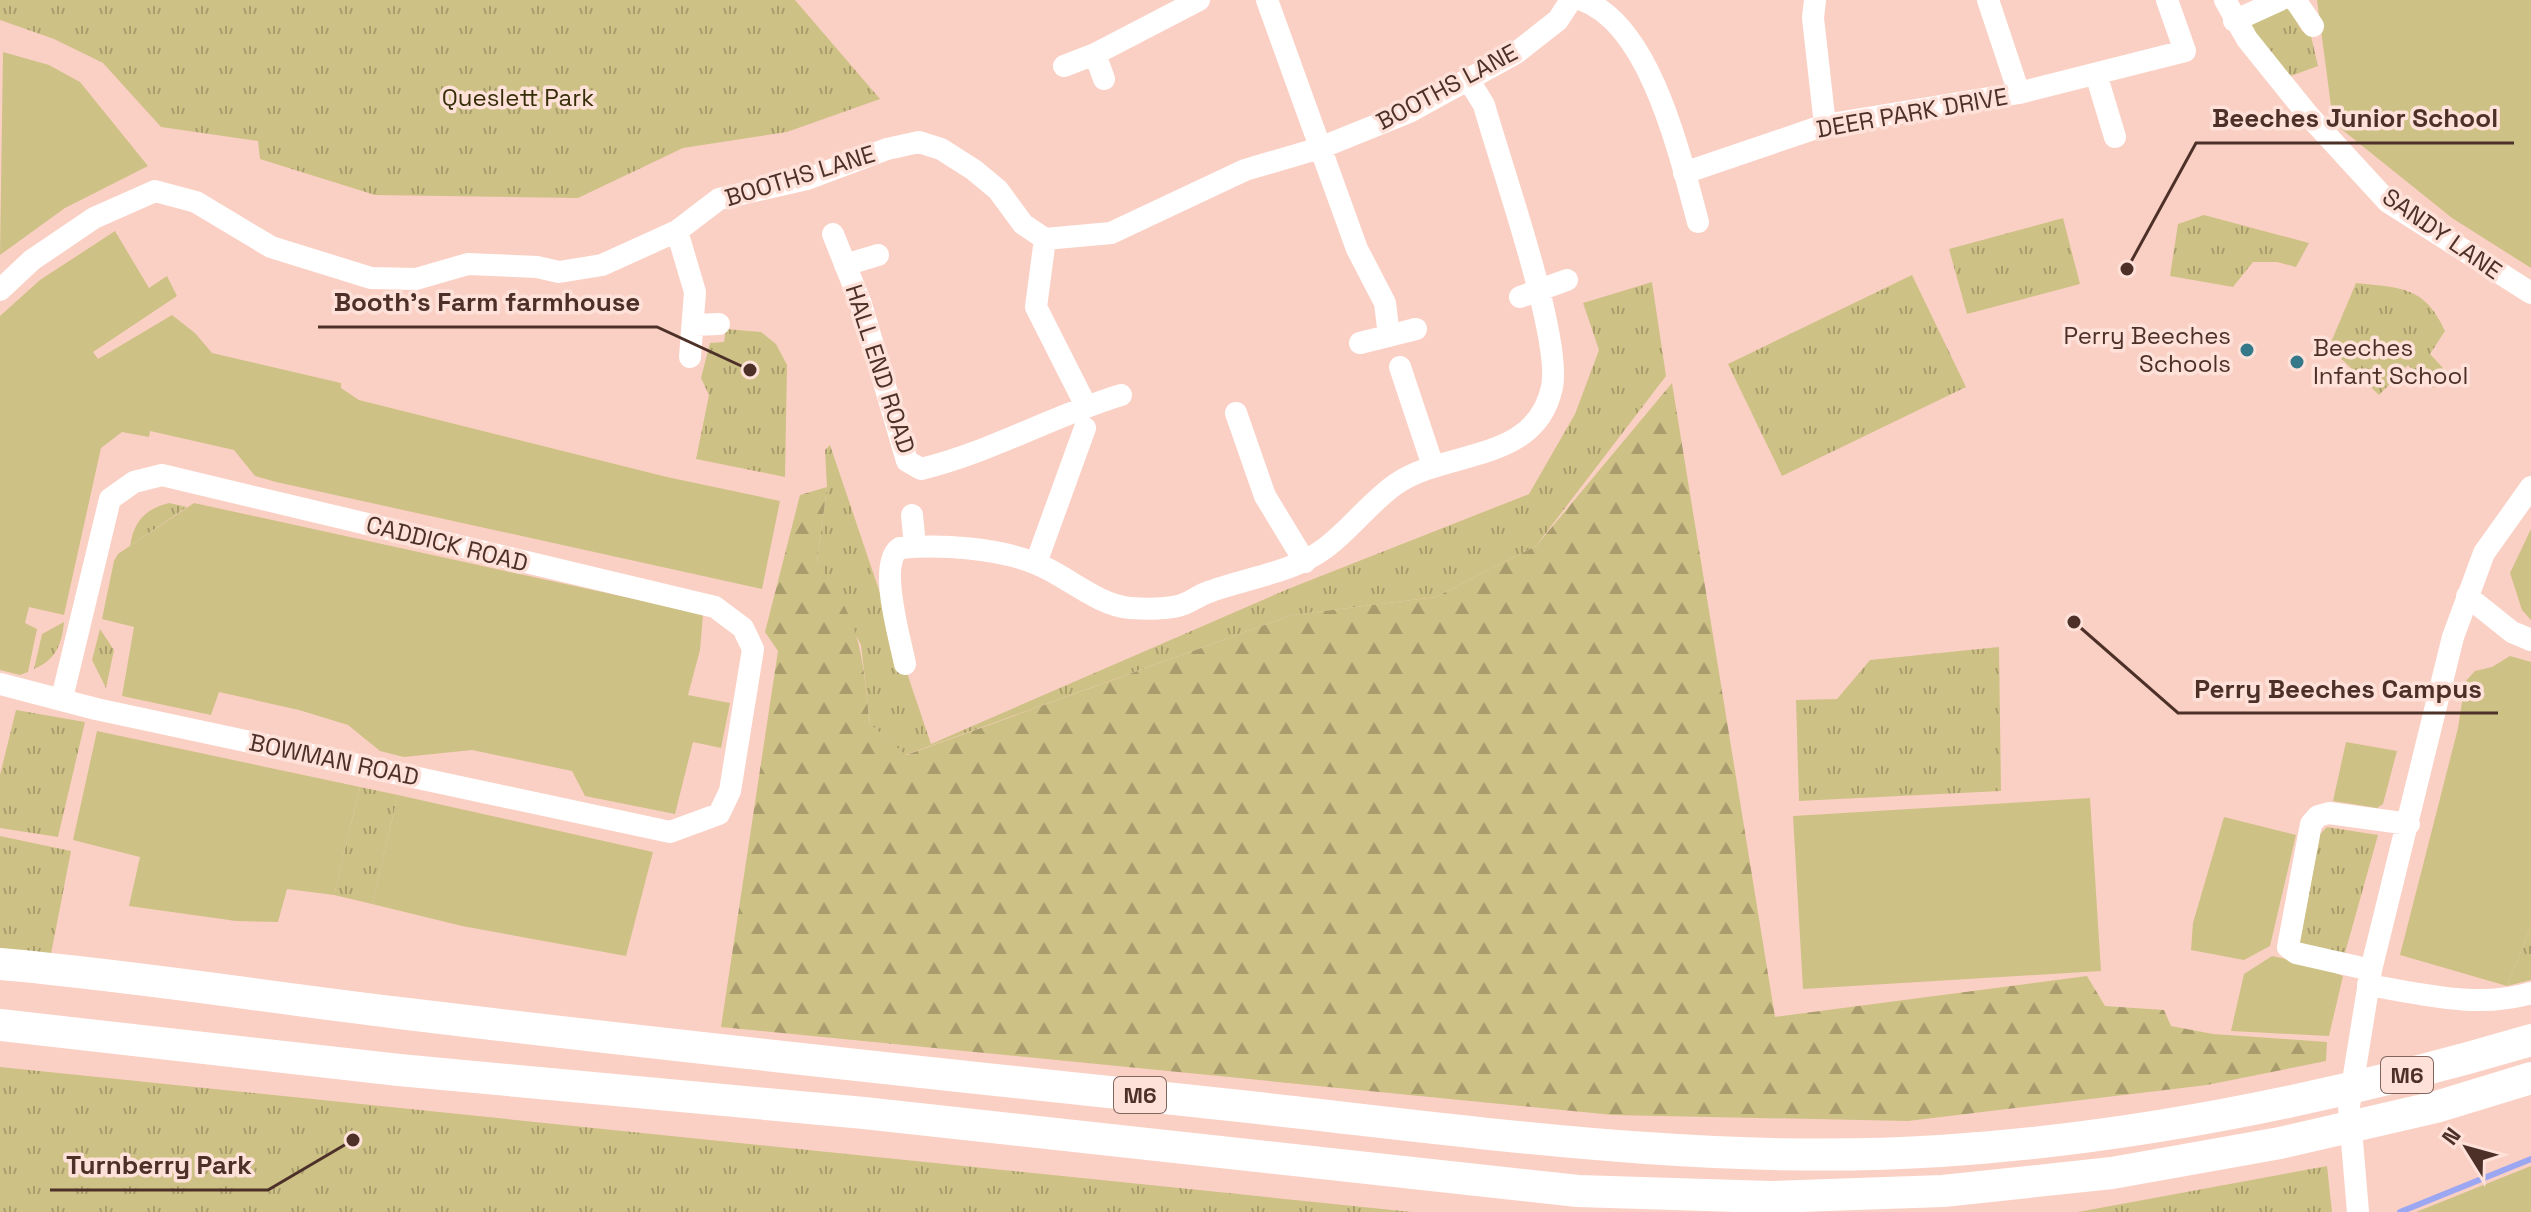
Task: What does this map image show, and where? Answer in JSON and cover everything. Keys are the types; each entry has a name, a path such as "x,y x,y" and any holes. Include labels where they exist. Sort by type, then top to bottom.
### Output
{"highway":[{"name":"M6","path":"0,964 954,1075 1590,1144 1752,1154 1938,1151 2111,1133 2281,1106 2446,1065 2531,1040"},
{"name":"M6","path":"0,1025 399,1070 864,1113 1578,1191 1770,1197 1943,1191 2112,1173 2280,1143 2436,1107 2531,1078"}],"street":[{"path":"1064,66 1095,54 1199,0"},
{"path":"1267,0 1357,249 1385,303 1389,336"},
{"name":"BOOTHS LANE","path":"0,290 32,260 94,218 155,191 196,202 271,247 371,278 416,279 468,264 537,267 559,272 602,265 677,231 719,199 807,179 887,149 919,142 941,149 974,170 998,190 1023,224 1045,239 1111,233 1245,170 1320,148 1409,112 1516,53 1558,20 1571,0"},
{"path":"1582,0 1603,8 1643,55 1698,222"},
{"path":"1815,0 1813,18 1825,125"},
{"path":"1988,0 2019,93"},
{"name":"DEER PARK DRIVE","path":"1684,173 1825,125 2019,93 2185,51 2167,0"},
{"name":"SANDY LANE","path":"2225,0 2234,21 2309,116 2388,202 2531,293"},
{"path":"2234,21 2280,0"},
{"path":"2295,0 2313,26"},
{"path":"1095,54 1104,79"},
{"path":"2096,74 2115,137"},
{"path":"905,664 887,569 892,553 900,548 915,546 967,550 1036,563 1107,602 1129,608 1179,606 1205,594 1305,562 1396,484 1433,466 1481,456 1513,442 1535,422 1552,389 1554,362 1528,292 1484,105 1468,79"},
{"path":"677,231 695,292 690,357"},
{"name":"HALL END ROAD","path":"833,234 861,304 907,461 921,469 974,455 1086,417 1121,395"},
{"path":"1036,563 1086,417 1036,307 1045,239"},
{"path":"845,265 878,255"},
{"path":"1528,292 1567,280"},
{"path":"694,325 719,324"},
{"path":"1360,343 1416,329"},
{"path":"1400,367 1433,466"},
{"path":"1236,413 1265,496 1305,562"},
{"name":"CADDICK ROAD","path":"62,698 110,499 134,482 162,475 715,607 743,628 753,649 730,791 719,814 670,832"},
{"path":"2358,1212 2349,1106 2370,977 2442,681 2467,596 2484,553 2531,487"},
{"path":"912,515 915,546"},
{"path":"2467,596 2512,632 2531,640"},
{"name":"BOWMAN ROAD","path":"0,684 96,709 670,832"},
{"path":"2409,824 2329,813 2318,816 2311,824 2288,947 2296,953 2443,998 2502,1001 2531,993"}],"green space":[{"name":"Queslett Park","path":"0,0 795,0 880,99 787,132 683,148 578,198 375,195 260,159 258,141 161,127 103,63 54,39 0,20"},
{"path":"2317,0 2531,0 2531,268 2452,218 2340,128 2331,106"},
{"path":"2275,6 2289,9 2302,31 2311,36 2318,66 2285,78 2247,23"},
{"path":"3,52 49,65 80,82 148,166 65,208 0,255"},
{"path":"2204,215 2309,243 2296,267 2277,262 2253,262 2233,287 2170,276 2178,224"},
{"path":"2063,218 2080,284 1967,314 1949,249"},
{"path":"115,231 149,288 167,276 177,296 93,352 98,359 172,315 195,333 212,353 341,383 341,388 359,400 667,477 780,501 762,589 276,482 255,476 234,450 150,431 149,437 122,432 101,448 64,615 29,607 25,623 37,629 28,672 20,675 0,670 0,316 40,280"},
{"path":"1912,275 1966,387 1782,476 1728,364"},
{"path":"1652,282 1666,376 1536,546 1436,597 1292,615 905,755 870,724 861,645 817,563 827,487 825,450 830,445 931,744 1288,589 1529,494 1575,414 1599,350 1583,303"},
{"path":"2356,283 2410,292 2429,305 2445,331 2430,354 2443,368 2433,388 2408,365 2379,395 2329,347"},
{"path":"726,329 761,332 776,344 787,365 785,477 696,459 709,395 701,378 710,343 724,342"},
{"path":"1672,383 1775,1017 2087,976 2105,1006 2164,1010 2171,1026 2213,1034 2327,1042 2326,1061 2207,1085 1908,1121 1613,1115 721,1027 778,651 765,632 800,495 827,487 817,563 843,603 857,639 870,724 906,755 1292,615 1436,597 1536,546"},
{"path":"169,503 187,507 130,546 134,530 142,517"},
{"path":"194,503 703,614 700,650 688,695 730,703 721,748 693,742 675,814 585,796 572,771 472,750 404,757 380,751 348,725 219,692 211,715 122,696 134,627 102,619 114,561 118,554"},
{"path":"2531,529 2531,620 2522,610 2510,573"},
{"path":"64,622 62,637 53,656 34,669 42,634"},
{"path":"100,629 114,650 106,688 92,660"},
{"path":"1999,647 2001,791 1799,801 1796,700 1837,699 1870,660"},
{"path":"2510,656 2531,662 2531,926 2507,986 2400,955 2458,728 2465,682 2475,671 2492,667"},
{"path":"16,710 85,722 58,837 0,828 0,775"},
{"path":"97,731 360,787 334,895 287,889 278,922 236,921 129,906 140,857 73,840"},
{"path":"2346,742 2397,751 2383,804 2377,808 2333,801"},
{"path":"360,787 398,795 372,904 334,895"},
{"path":"398,795 653,852 626,956 462,926 372,904"},
{"path":"2090,798 2101,971 1803,989 1793,816"},
{"path":"2224,817 2296,835 2270,946 2244,960 2191,950 2193,923"},
{"path":"2327,827 2378,835 2345,953 2299,945 2320,834"},
{"path":"0,836 71,851 51,954 0,950"},
{"path":"2531,926 2531,980 2507,986"},
{"path":"2272,956 2314,965 2343,976 2329,1036 2231,1031 2244,974"},
{"path":"0,1067 1412,1212 0,1212"},
{"path":"2327,1166 2332,1212 2078,1212"},
{"path":"2531,1166 2531,1212 2416,1212"}],"waterway":[{"path":"2400,1212 2531,1159"}],"place":[{"name":"Beeches Junior School","path":"2127,269"},
{"name":"Perry Beeches Schools","path":"2247,350"},
{"name":"Beeches Infant School","path":"2297,362"},
{"name":"Booth's Farm farmhouse","path":"750,370"},
{"name":"Perry Beeches Campus","path":"2074,622"},
{"name":"Turnberry Park","path":"353,1140"}]}
